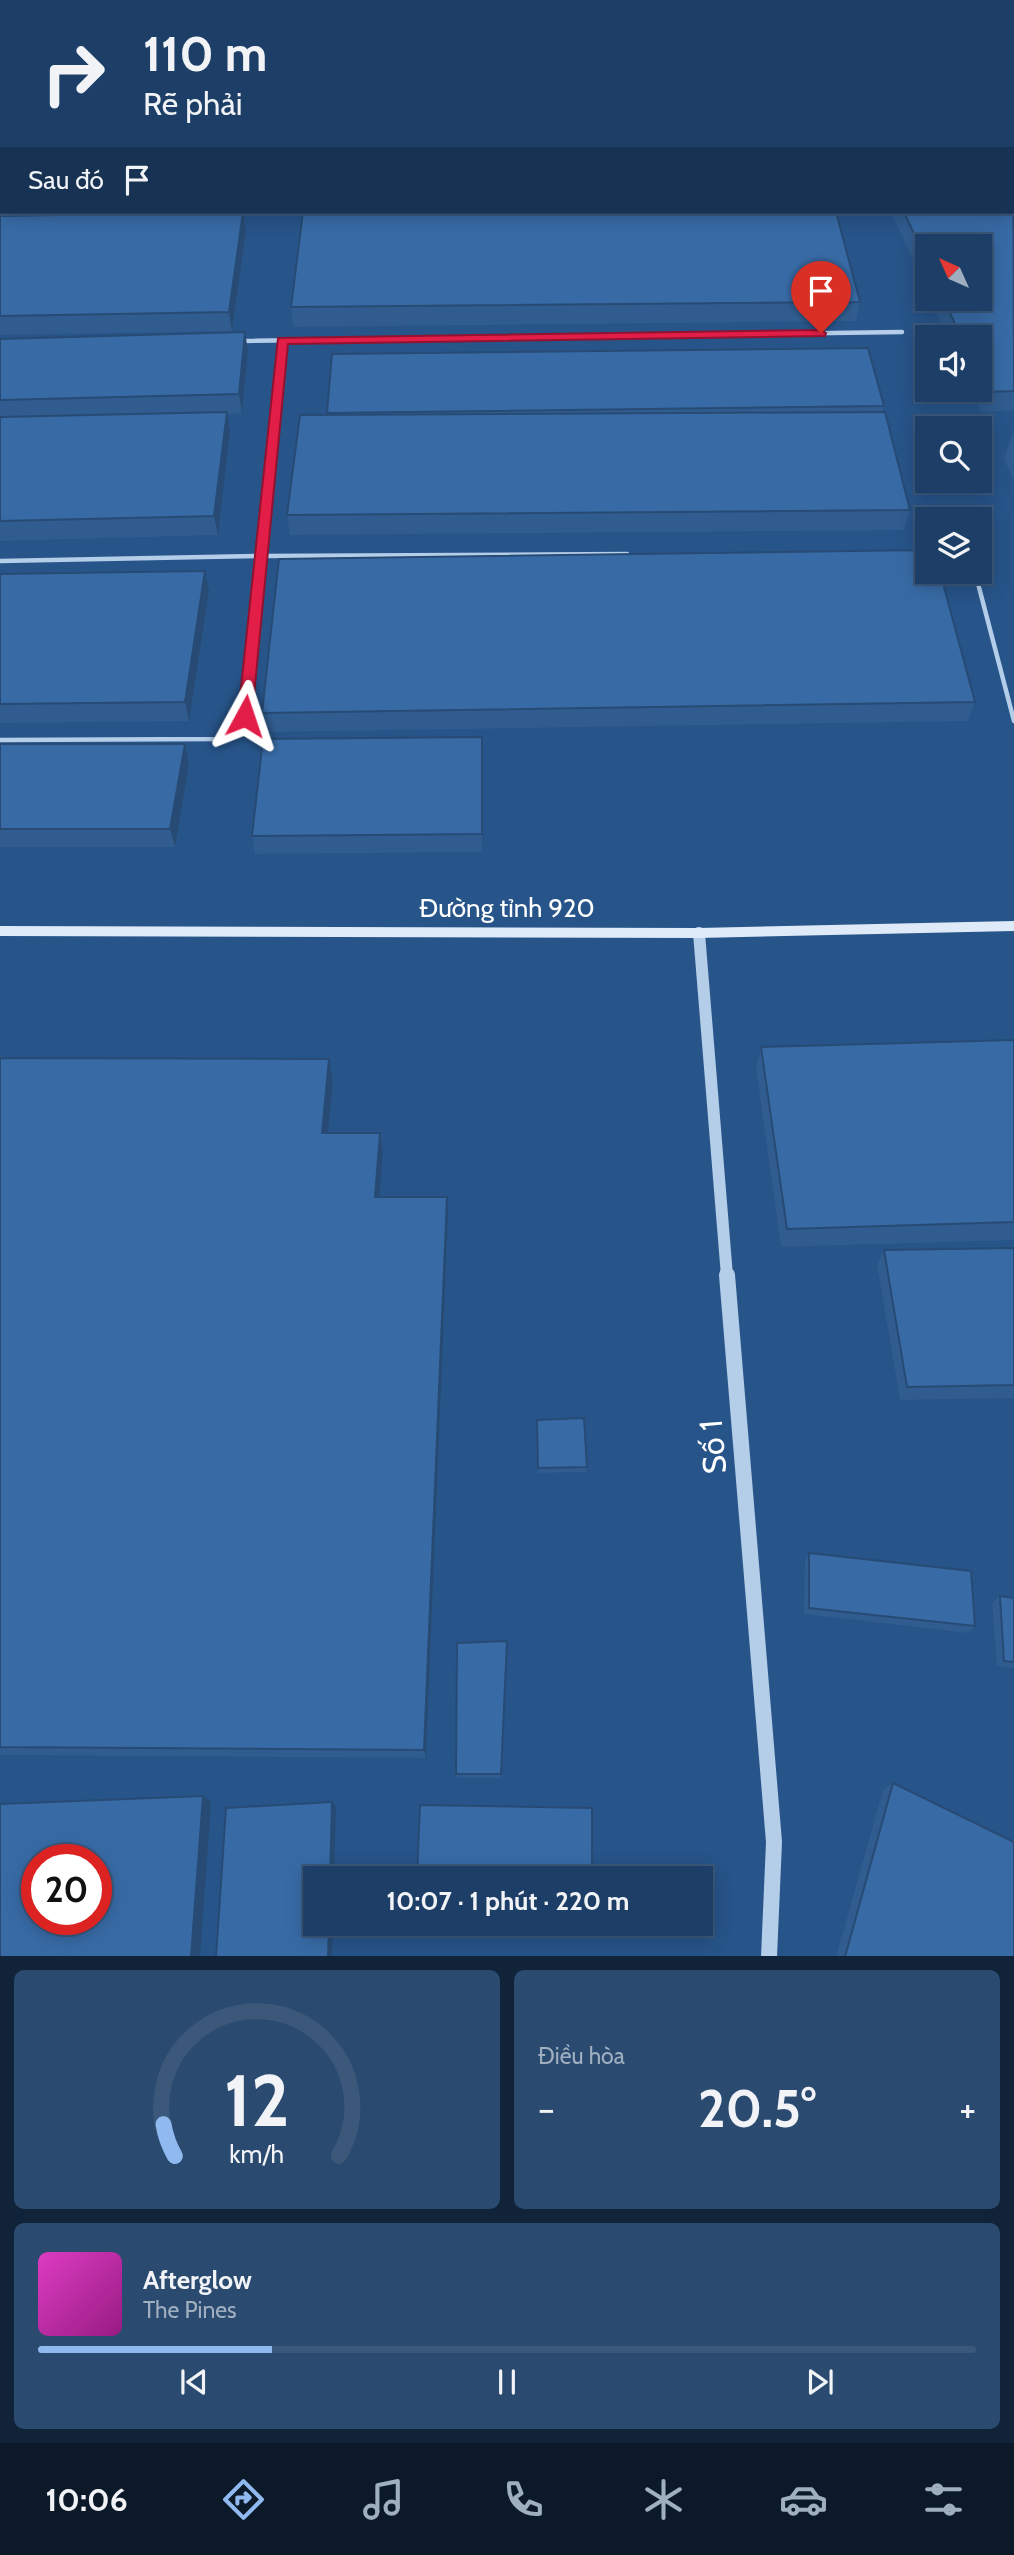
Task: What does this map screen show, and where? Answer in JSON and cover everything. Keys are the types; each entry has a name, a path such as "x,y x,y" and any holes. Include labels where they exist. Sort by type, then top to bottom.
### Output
{"main road":[{"name":"Đường tỉnh 920","path":"0,931 699,933 1014,926"}],"street":[{"name":"Số 1","path":"699,933 774,1842 769,1956"}],"lane":[{"path":"229,341 902,332"},
{"path":"0,740 219,739 234,730 245,716 282,341"},
{"path":"0,561 260,556 635,554"},
{"path":"978,584 1014,721"}],"building":[{"path":"243,214 229,312 0,316 0,216"},
{"path":"303,214 837,214 860,302 291,307"},
{"path":"905,214 1013,214 1014,391 992,392 992,325 955,325 950,312 992,312 992,234 915,236"},
{"path":"245,332 239,394 0,400 0,339"},
{"path":"868,348 884,406 327,413 332,354"},
{"path":"227,412 214,516 0,521 0,417"},
{"path":"885,412 910,510 287,515 300,415"},
{"path":"915,550 915,584 943,584 975,702 262,713 279,559"},
{"path":"205,571 185,702 0,704 0,574"},
{"path":"482,737 482,834 252,836 263,739"},
{"path":"0,744 185,744 170,829 0,829"},
{"path":"1014,1040 1014,1222 787,1229 761,1047"},
{"path":"0,1058 329,1059 322,1133 380,1133 375,1197 447,1197 424,1750 0,1747"},
{"path":"1014,1248 1014,1385 907,1387 884,1250"},
{"path":"584,1418 587,1467 538,1468 537,1420"},
{"path":"809,1553 971,1571 975,1626 809,1608"},
{"path":"1000,1596 1014,1598 1014,1662 1004,1661"},
{"path":"507,1641 501,1774 456,1774 457,1643"},
{"path":"893,1783 1014,1842 1014,1956 845,1956"},
{"path":"203,1796 191,1956 0,1956 0,1804"},
{"path":"332,1802 330,1866 303,1866 303,1936 329,1936 328,1956 216,1956 226,1808"},
{"path":"420,1805 592,1808 592,1866 417,1866"}],"route":[{"path":"245,716 282,341 821,333"}]}
